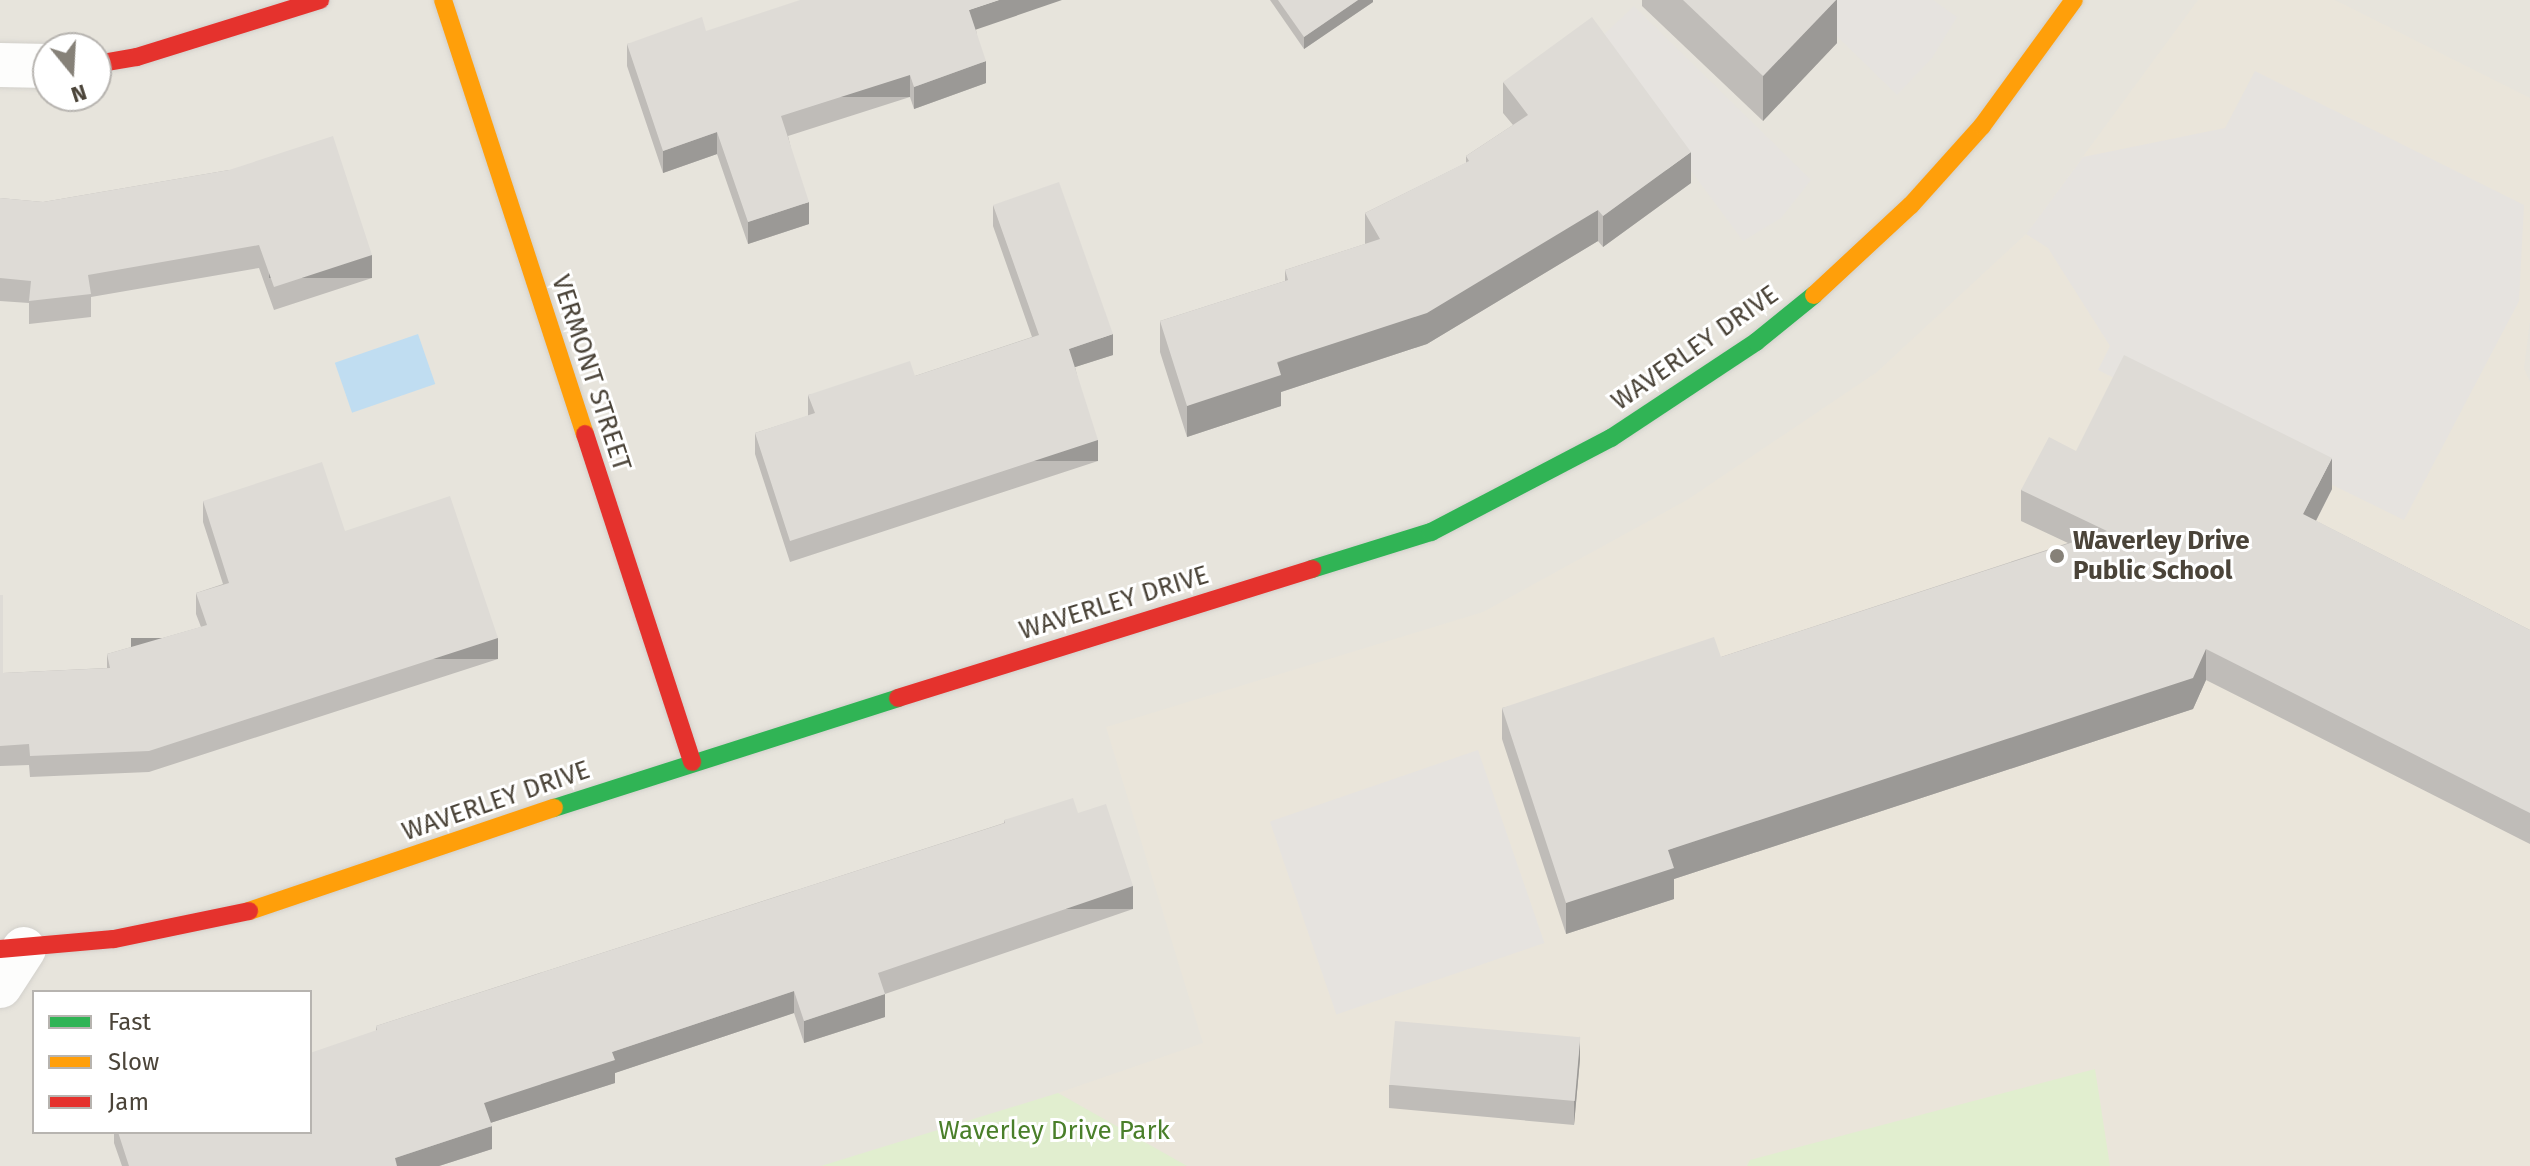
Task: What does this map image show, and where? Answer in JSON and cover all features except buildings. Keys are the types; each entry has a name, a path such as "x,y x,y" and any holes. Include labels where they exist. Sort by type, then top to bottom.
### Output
{"street":[{"path":"112,61 137,57 320,0"},
{"name":"VERMONT STREET","path":"443,0 692,762"},
{"name":"WAVERLEY DRIVE","path":"12,949 114,939 254,910 692,762 1431,532 1611,438 1756,342 1836,277 1911,205 1982,126 2074,0"},
{"path":"0,65 32,66"},
{"path":"0,986 12,949"}],"shaded area":[{"path":"0,0 2530,0 2530,1166 0,1166"},
{"path":"1800,0 1933,0 1957,17 1932,58 1897,95"},
{"name":"Waverley Drive Public School","path":"2198,0 2335,0 2530,98 2530,321 2524,368 2530,382 2530,1166 1187,1166 1058,1093 1203,1043 1106,727 1483,612 1687,500 1877,372 2026,234"},
{"path":"1634,6 1811,180 1781,218 1743,241 1596,42"},
{"path":"2255,71 2524,205 2519,301 2404,520 2098,370 2110,346 2048,248 2026,234 2083,157 2225,128"},
{"path":"1478,750 1544,943 1336,1015 1270,822"}],"green space":[{"path":"2095,1069 2110,1166 1747,1166 1750,1160"},
{"name":"Waverley Drive Park","path":"1058,1093 1187,1166 821,1166"}],"water":[{"path":"418,334 435,384 352,413 335,363"}],"traffic: fast":[{"path":"1312,569 1431,532 1611,438 1756,342 1814,295"},
{"path":"554,808 898,698"}],"traffic: slow":[{"path":"443,0 585,434"},
{"path":"1814,295 1911,205 1982,126 2074,0"},
{"path":"249,911 554,808"}],"traffic: jam":[{"path":"112,61 137,57 320,0"},
{"path":"585,434 692,762"},
{"path":"898,698 1312,569"},
{"path":"0,949 114,939 249,911"}],"place":[{"name":"Waverley Drive Public School","path":"2057,556"}]}
